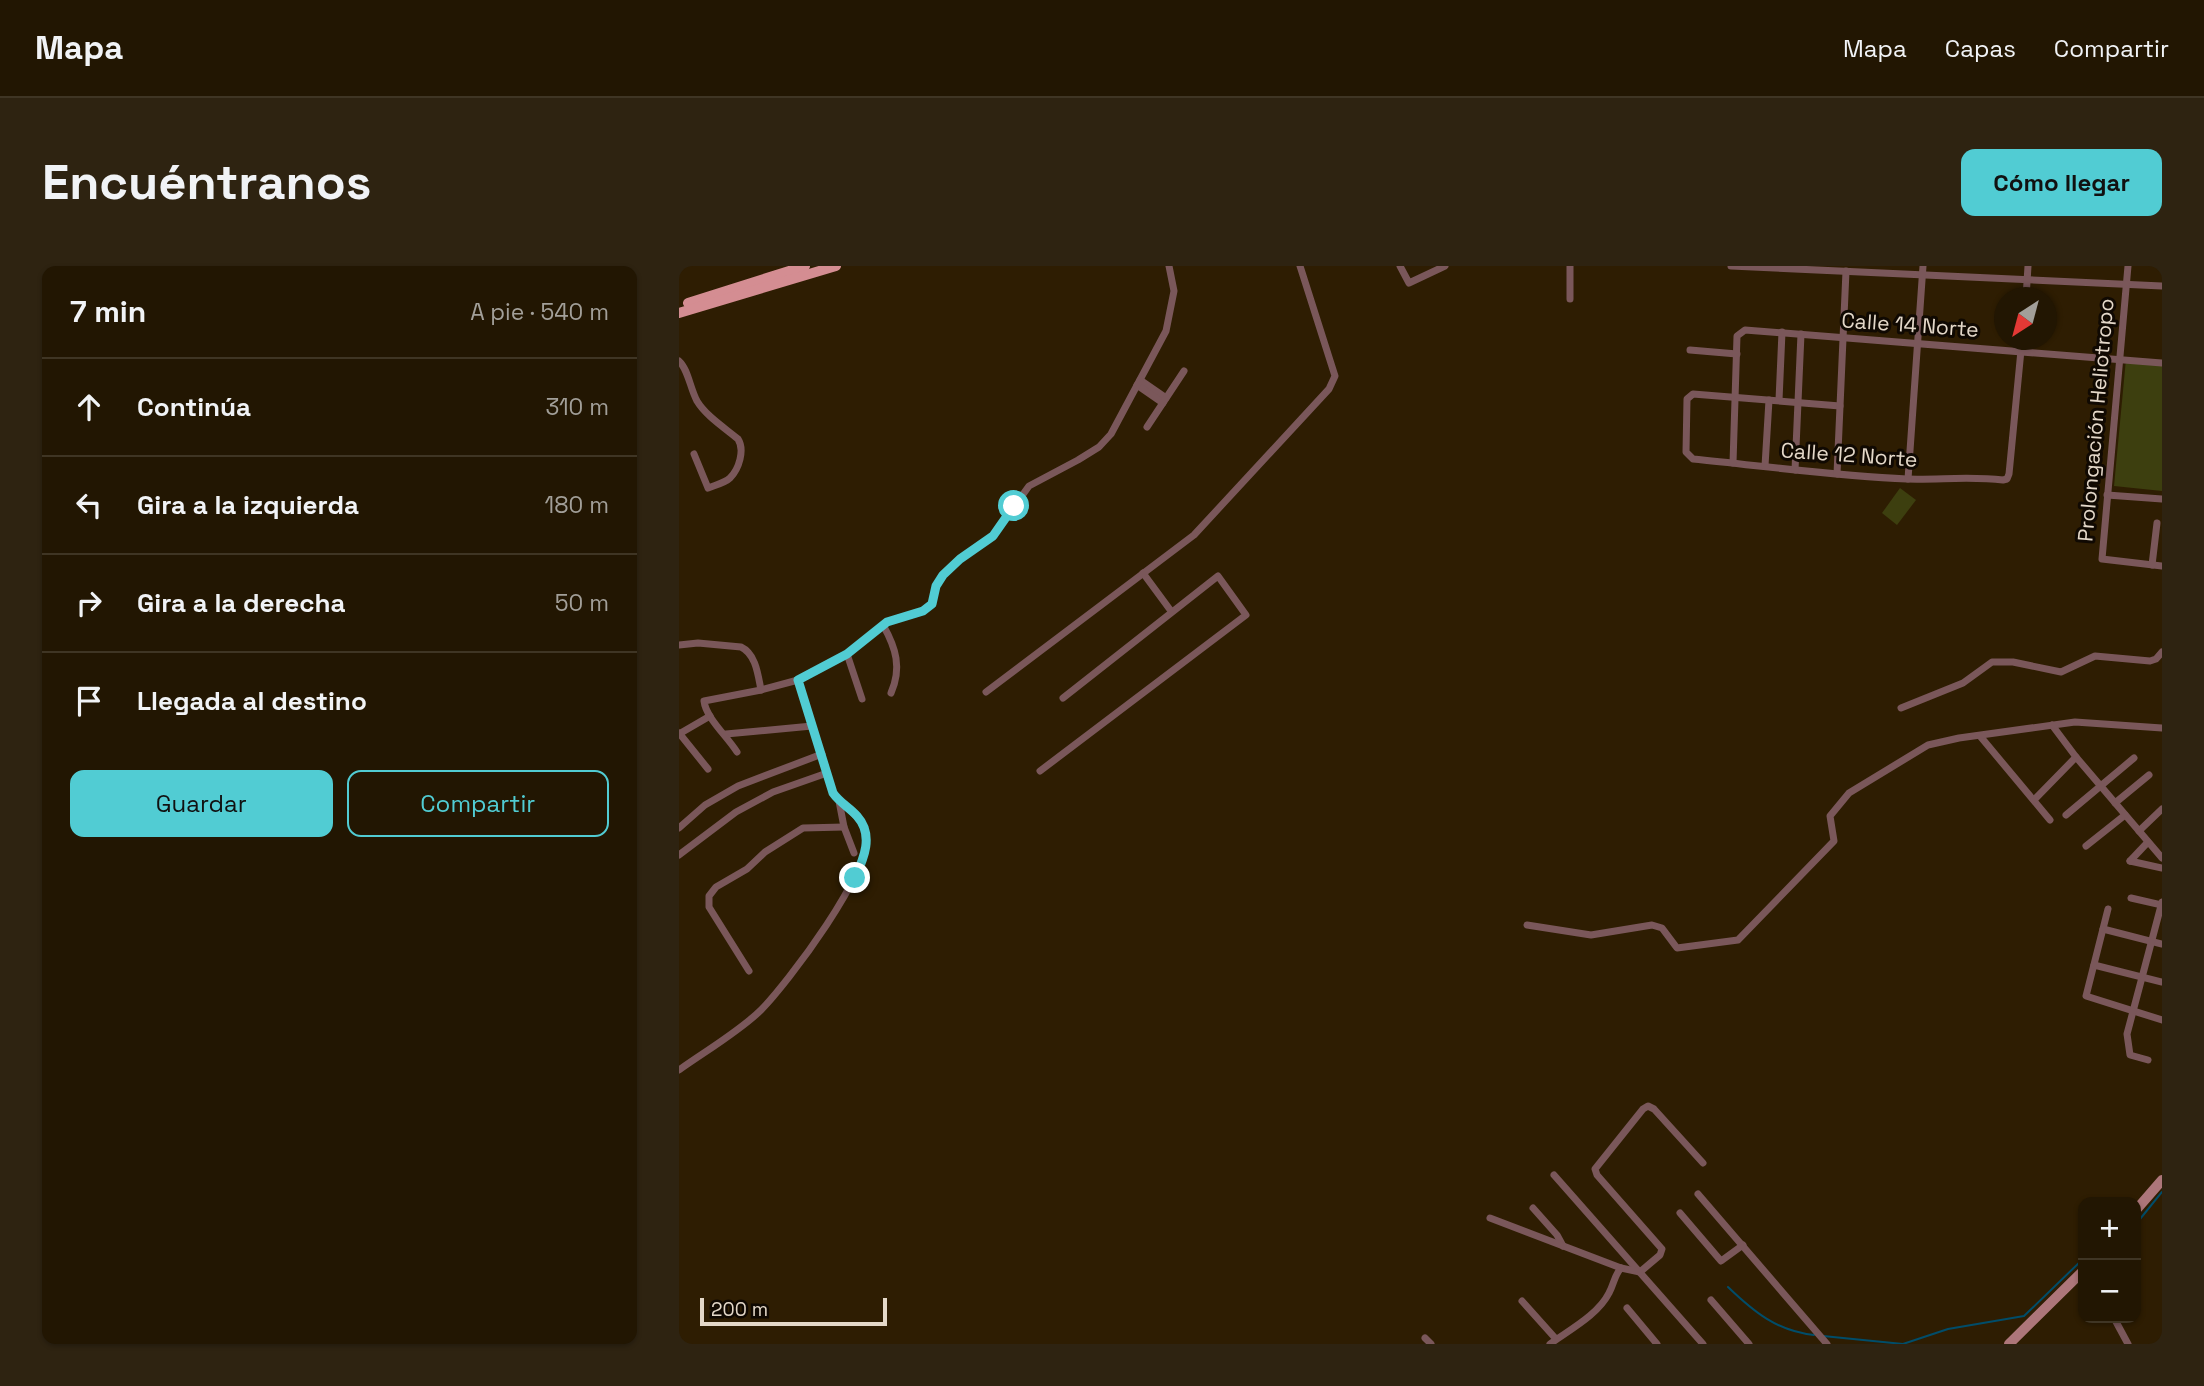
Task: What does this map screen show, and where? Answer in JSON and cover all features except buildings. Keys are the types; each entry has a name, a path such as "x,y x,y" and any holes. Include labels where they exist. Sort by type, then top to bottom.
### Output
{"main road":[{"path":"679,306 805,266"},
{"path":"679,313 828,267"}],"street":[{"path":"737,752 710,716 704,701 798,680 847,654 883,625 923,611 932,604 936,586 943,575 960,559 993,536 1029,486 1099,447 1111,434 1166,331 1174,291 1169,266"},
{"path":"986,692 1194,535 1329,389 1335,376 1300,266"},
{"path":"1400,266 1409,284 1445,266"},
{"path":"1570,266 1570,299"},
{"path":"1731,266 1846,271 1922,270 2162,286"},
{"path":"2027,287 2028,266"},
{"name":"Prolongación Heliotropo","path":"2128,266 2102,559 2152,565"},
{"path":"1908,479 1922,270"},
{"path":"1836,474 1846,271"},
{"name":"Calle 14 Norte","path":"1737,354 1737,335 1745,330 1994,348"},
{"path":"1779,400 1782,332"},
{"path":"1795,470 1801,334"},
{"path":"1690,350 1737,354 1733,463"},
{"name":"Calle 14 Norte","path":"2021,350 2162,363"},
{"name":"Calle 12 Norte","path":"1735,397 1689,395 1688,456 1693,459 1836,474 1908,479 1975,477 2003,480 2007,478 2021,350"},
{"path":"679,361 683,375 698,403 738,439 742,446 738,465 729,480 708,488 694,454"},
{"path":"1147,427 1184,371"},
{"path":"1138,383 1165,400"},
{"path":"1735,397 1840,406"},
{"path":"1765,466 1769,400"},
{"path":"2107,495 2162,499"},
{"path":"2157,523 2152,565 2162,566"},
{"path":"1143,573 1171,611"},
{"path":"1040,771 1246,615 1218,576 1063,698"},
{"path":"883,625 897,655 898,670 891,693"},
{"path":"679,645 698,643 746,649 752,656 761,690"},
{"path":"1901,708 1963,683 1992,662 2013,662 2061,671 2095,656 2150,661 2162,652"},
{"path":"847,654 862,699"},
{"path":"679,1070 759,1013 772,999 855,878 866,849 866,830 858,817 833,793 798,680"},
{"path":"708,769 679,734 710,716"},
{"path":"1527,925 1591,935 1653,925 1662,928 1677,948 1738,940 1834,841 1830,817 1849,793 1928,744 1959,737 2075,722 2162,728"},
{"path":"2052,725 2162,858"},
{"path":"726,734 812,726"},
{"path":"1980,736 2050,820"},
{"path":"679,828 705,805 738,786 822,754"},
{"path":"2034,800 2076,757"},
{"path":"2066,815 2134,758"},
{"path":"679,855 736,812 773,792 827,773"},
{"path":"2115,803 2149,775"},
{"path":"839,801 844,827 854,853"},
{"path":"2139,831 2162,809"},
{"path":"2086,846 2125,814"},
{"path":"749,971 709,907 709,896 716,887 747,869 765,852 803,828 844,827"},
{"path":"2148,842 2130,860 2162,868"},
{"path":"2131,898 2162,904 2127,1034 2130,1055 2148,1060"},
{"path":"2108,909 2086,996 2162,1020"},
{"path":"2103,929 2162,944"},
{"path":"2094,965 2162,982"},
{"path":"1640,1272 1660,1255 1662,1249 1597,1175 1595,1172 1598,1165 1648,1106 1654,1109 1703,1163"},
{"path":"1554,1175 1703,1344"},
{"path":"2141,1204 2162,1180"},
{"path":"1698,1194 1827,1344"},
{"path":"1532,1209 1557,1235 1563,1246"},
{"path":"1679,1213 1721,1261 1743,1245"},
{"path":"1490,1218 1621,1268 1640,1272"},
{"path":"1522,1301 1553,1341 1597,1308 1610,1292 1613,1278 1621,1268"},
{"path":"2009,1344 2078,1276"},
{"path":"1711,1300 1749,1344"},
{"path":"1627,1308 1657,1344"},
{"path":"2117,1323 2128,1344"}],"shaded area":[{"path":"2126,359 2162,364 2162,491 2114,486"},
{"path":"1900,488 1916,500 1897,525 1882,513"}],"waterway":[{"path":"2141,1218 2162,1192"},
{"path":"1823,1336 1903,1344 1948,1329 2024,1316 2082,1260"},
{"path":"1728,1287 1777,1325 1814,1335"}],"route":[{"path":"855,878 866,849 866,830 858,817 833,793 798,680 847,654 887,622 923,611 932,604 936,586 943,575 960,559 993,536 1014,506"}]}
